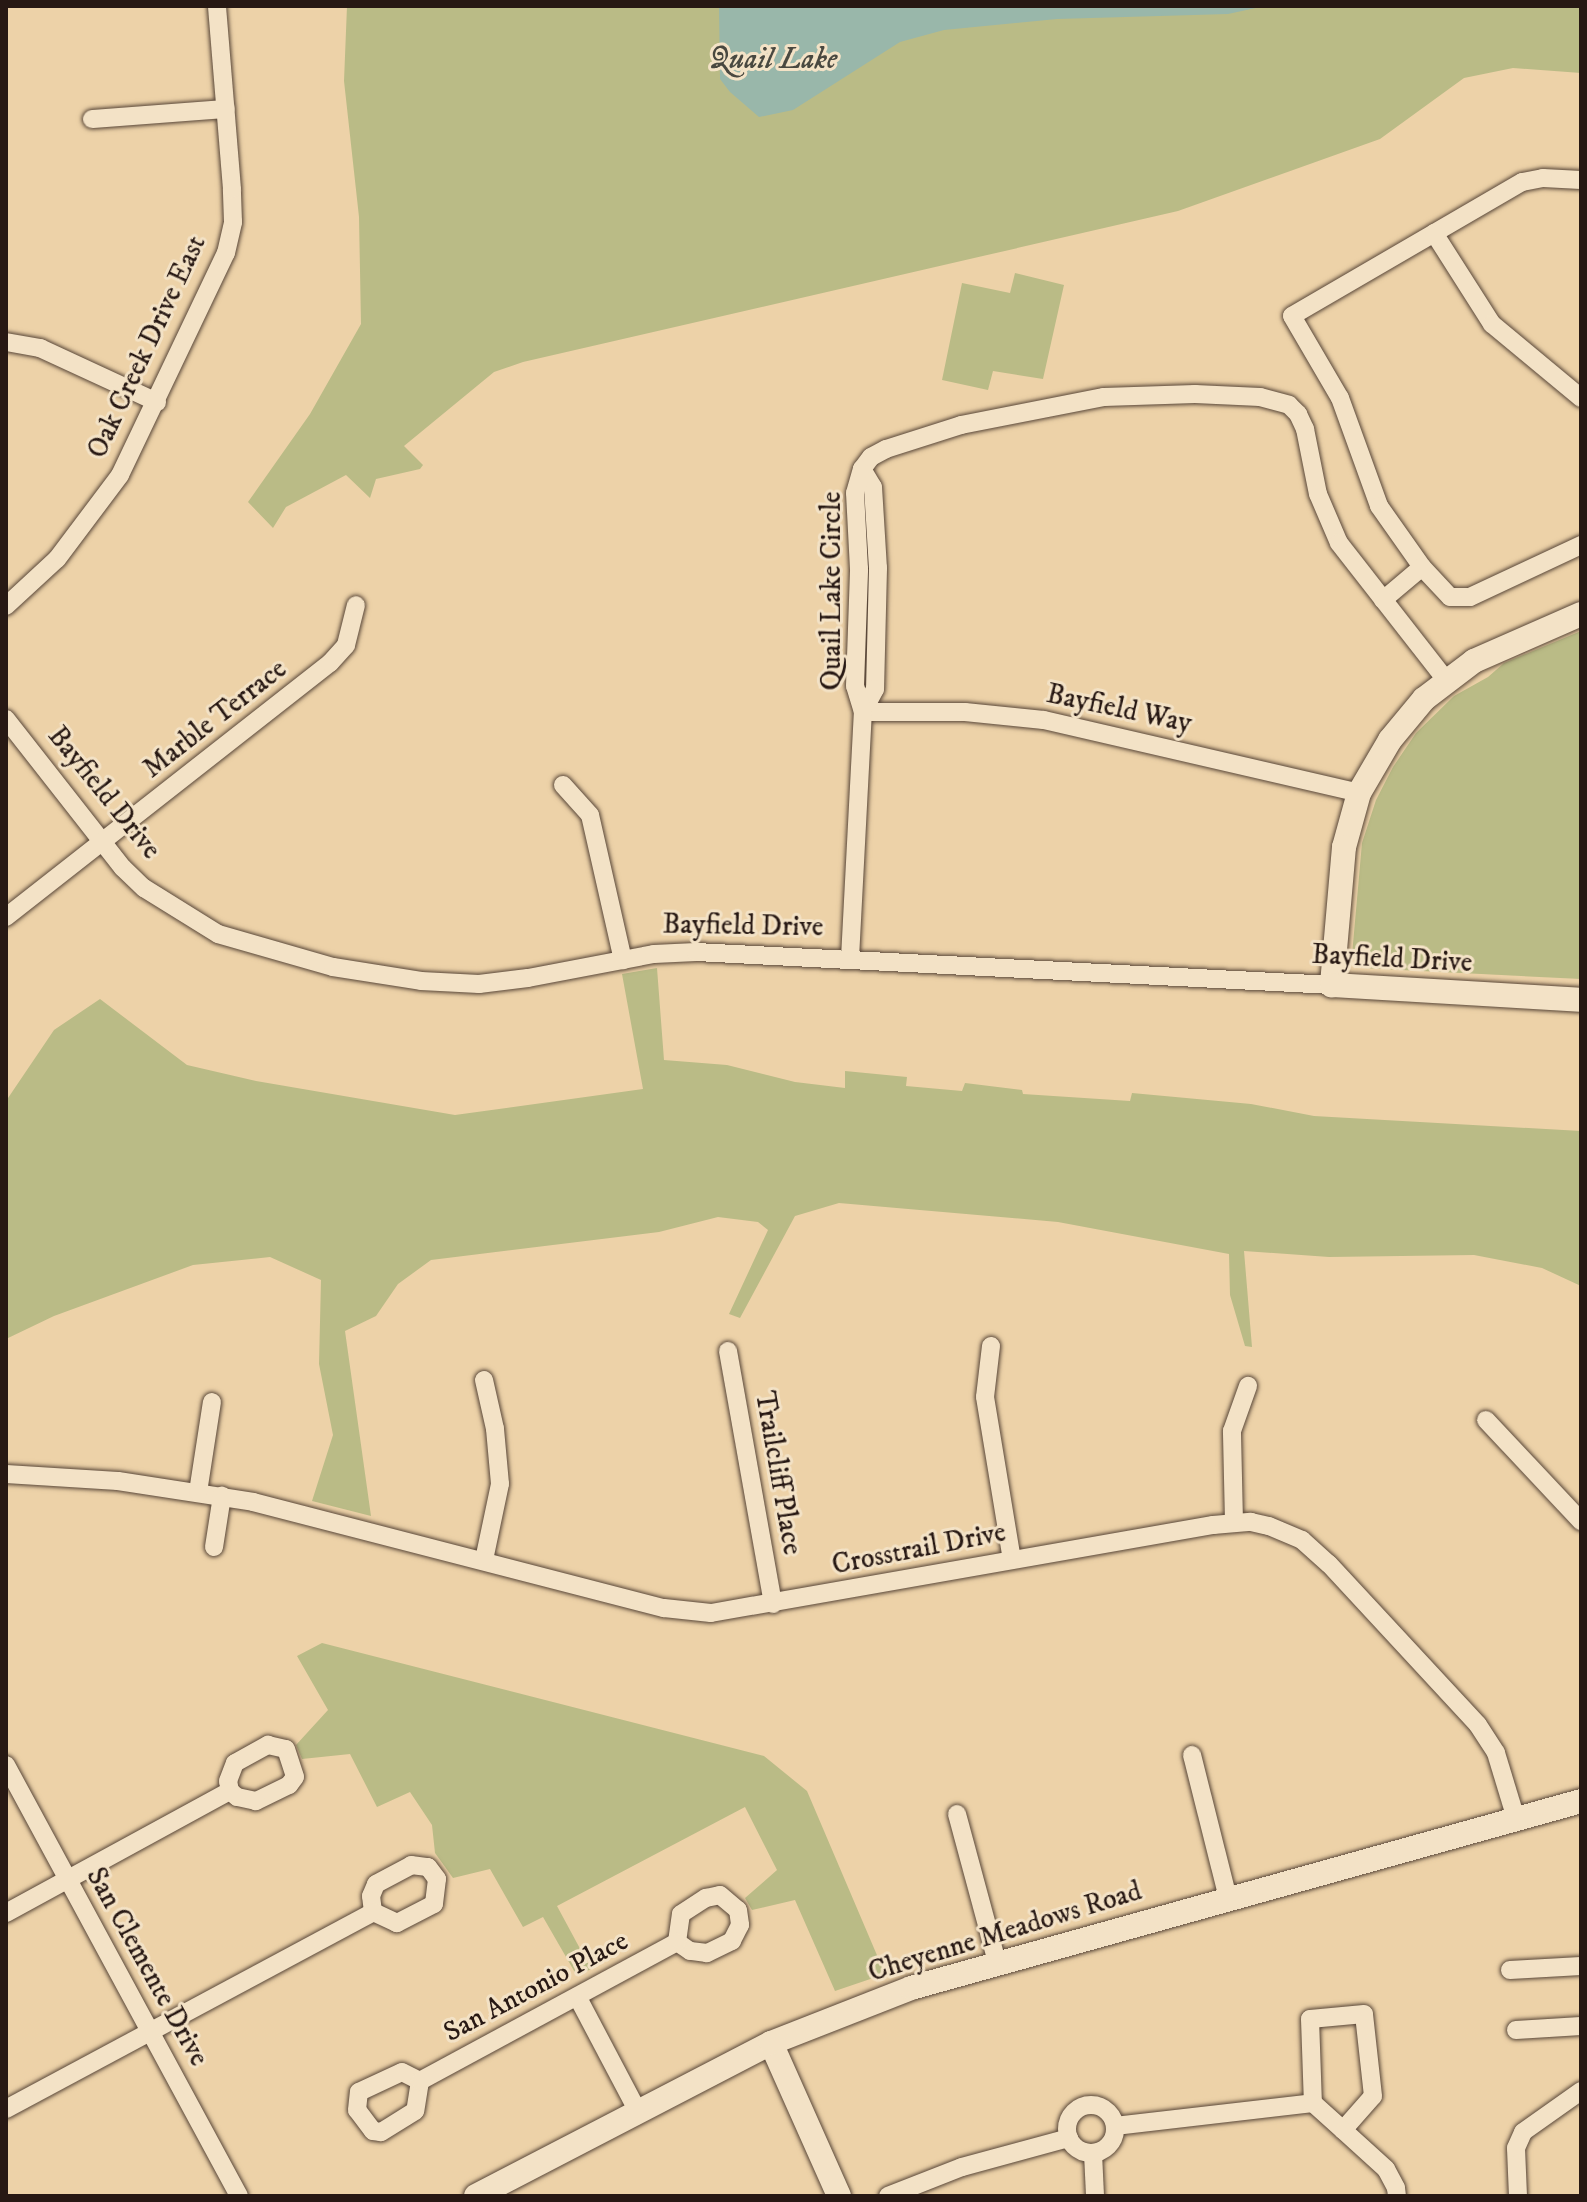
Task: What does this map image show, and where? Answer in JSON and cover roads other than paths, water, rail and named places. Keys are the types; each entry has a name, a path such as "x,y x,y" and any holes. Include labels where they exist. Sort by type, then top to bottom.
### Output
{"main road":[{"path":"1332,985 1340,872 1359,793 1398,729 1446,680 1496,649 1581,614"},
{"name":"Bayfield Drive","path":"1332,985 1581,1000"},
{"name":"Cheyenne Meadows Road","path":"476,2196 771,2043 911,1988 1581,1801"},
{"path":"771,2043 839,2196"}],"street":[{"name":"Oak Creek Drive East","path":"6,606 57,559 120,475 216,277 231,236 232,189 217,6"},
{"path":"92,119 226,109"},
{"path":"1581,180 1543,178 1522,182 1292,316 1340,398 1371,492 1422,567 1450,597 1459,600 1581,545"},
{"path":"1434,233 1492,324 1581,398"},
{"path":"6,342 40,348 157,402"},
{"name":"Quail Lake Circle","path":"850,958 863,712 855,686 859,569 855,493 864,466 886,449 923,436 1045,406 1150,394 1275,400 1298,414 1327,519 1356,568 1446,680"},
{"path":"853,448 864,466"},
{"path":"1383,600 1422,567"},
{"name":"Marble Terrace","path":"6,917 330,663 346,645 356,605"},
{"name":"Bayfield Way","path":"863,712 965,712 1044,720 1359,793"},
{"name":"Bayfield Drive","path":"6,719 103,843 144,888 194,921 246,944 333,967 421,981 479,984 676,952 850,958 1332,985"},
{"path":"563,785 590,815 623,960"},
{"path":"991,1346 985,1397 1012,1560"},
{"name":"Trailcliff Place","path":"728,1351 773,1604"},
{"path":"484,1380 495,1429 500,1484 484,1560"},
{"path":"1234,1522 1232,1431 1248,1386"},
{"path":"198,1492 212,1402"},
{"path":"1486,1420 1581,1521"},
{"name":"Crosstrail Drive","path":"6,1474 118,1481 288,1509 688,1612 734,1612 1012,1560 1234,1522 1251,1522 1287,1533 1329,1564 1489,1739 1516,1819"},
{"path":"214,1547 222,1496"},
{"path":"1192,1755 1228,1898"},
{"name":"San Clemente Drive","path":"6,1765 239,2196"},
{"path":"6,1913 230,1791"},
{"path":"957,1814 997,1962"},
{"path":"6,2109 373,1912"},
{"name":"San Antonio Place","path":"420,2081 677,1942"},
{"path":"1510,1970 1581,1966"},
{"path":"578,1998 637,2110"},
{"path":"1343,2130 1373,2096 1364,2014 1310,2019 1313,2103 1386,2169 1397,2196"},
{"path":"1516,2030 1581,2026"},
{"path":"1518,2196 1516,2148 1523,2132 1581,2091"},
{"path":"1115,2126 1313,2103"},
{"path":"1084,2107 1101,2107 1113,2119 1115,2126 1111,2142 1093,2153 1079,2149 1069,2138 1072,2116 1084,2107"},
{"path":"888,2196 962,2167 1069,2138"},
{"path":"1093,2153 1095,2196"}],"water":[{"name":"Quail Lake","path":"719,6 1265,6 1228,14 1057,19 944,30 900,42 793,110 759,117 720,79"}]}
